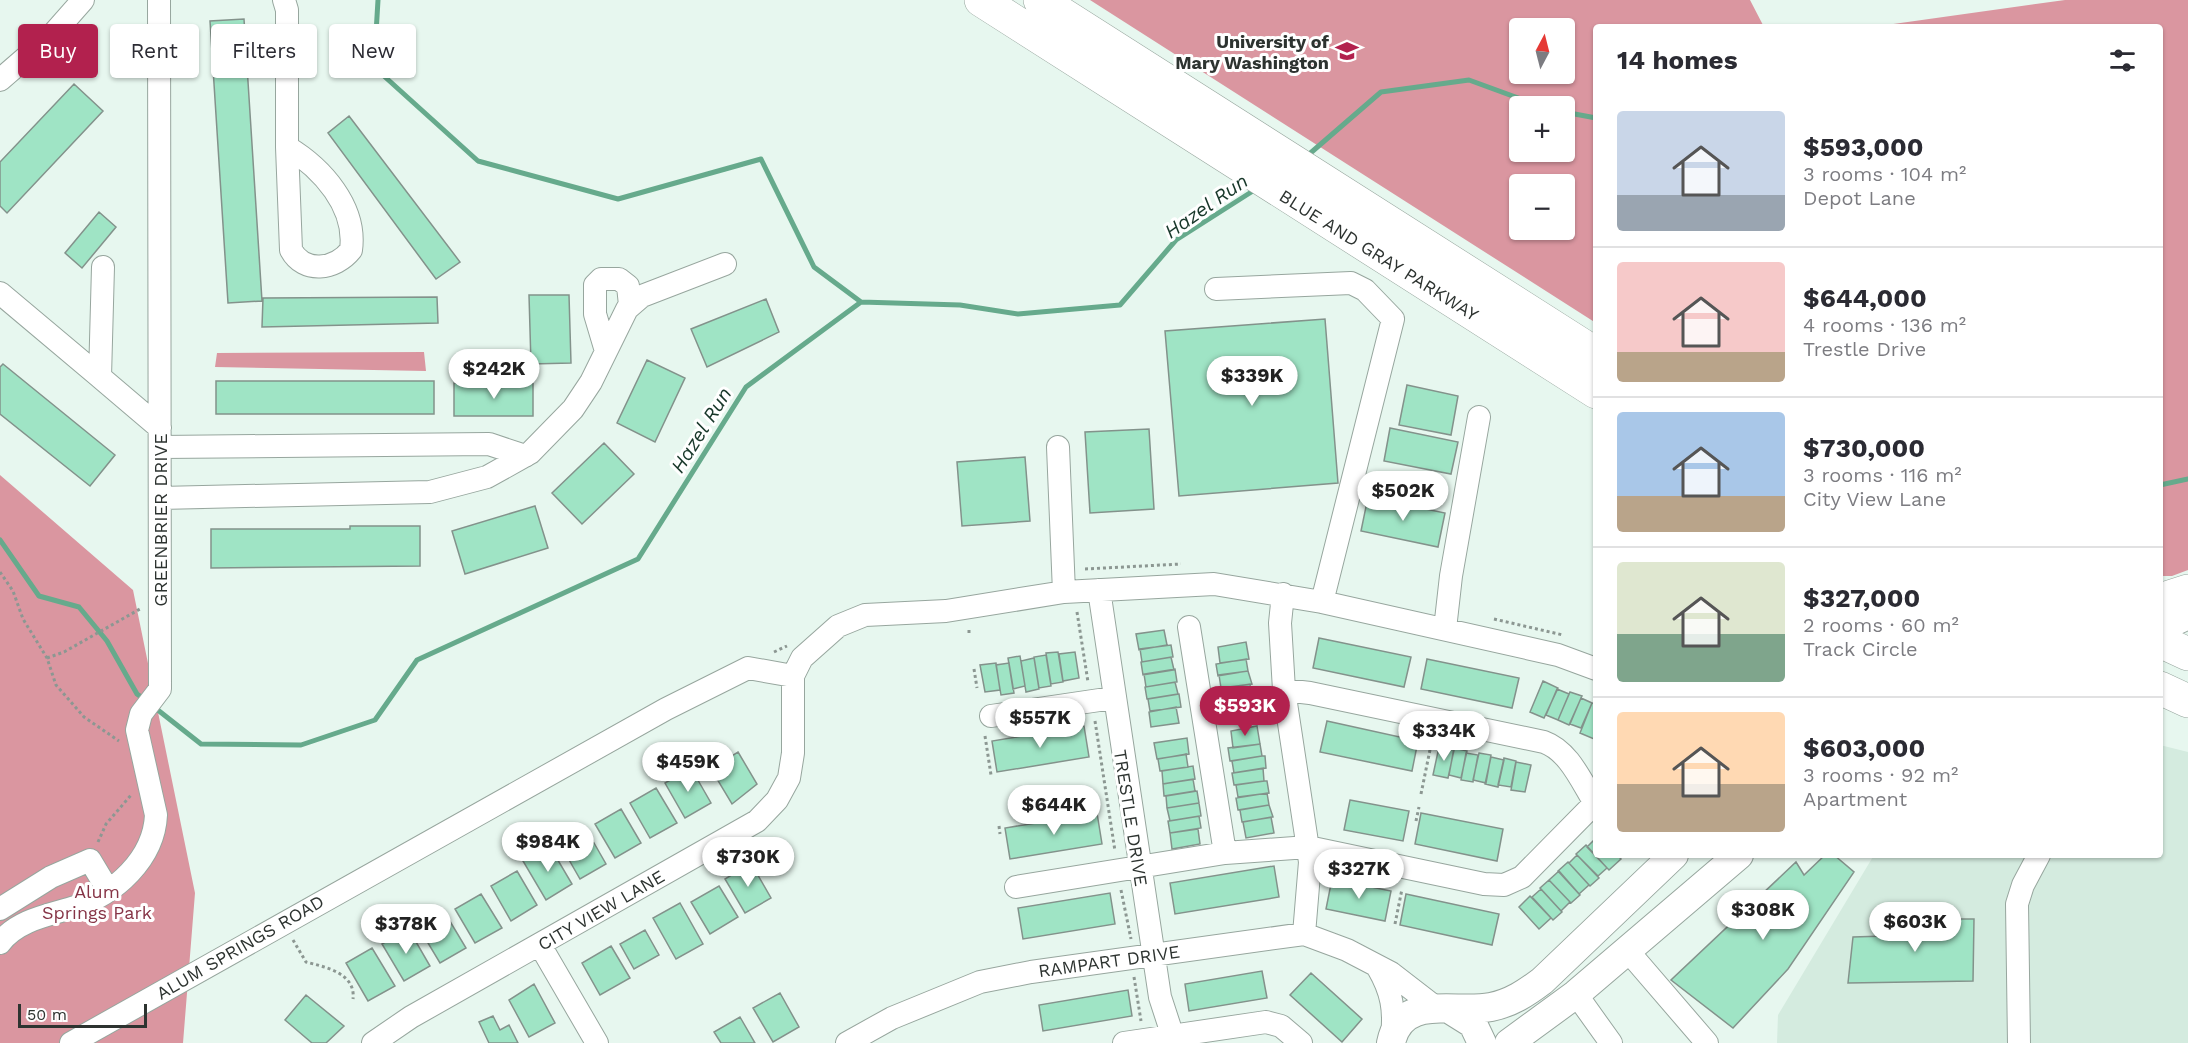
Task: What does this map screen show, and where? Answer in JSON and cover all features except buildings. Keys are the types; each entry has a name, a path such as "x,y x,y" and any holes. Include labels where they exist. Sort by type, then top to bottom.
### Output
{"highway":[{"name":"BLUE AND GRAY PARKWAY","path":"981,0 1593,390"},
{"name":"BLUE AND GRAY PARKWAY","path":"1040,0 1593,352"},
{"path":"2163,599 2188,591"},
{"path":"2163,689 2188,701"},
{"path":"2163,704 2188,707"}],"main road":[{"path":"2172,645 2188,615"},
{"path":"1391,1040 1403,1019 1421,1009 1492,1007 1525,994 1542,981 1671,858"},
{"path":"1509,1043 1576,994 1732,859"},
{"path":"1442,1008 1473,1024 1482,1043"}],"street":[{"path":"0,80 53,34 83,0"},
{"name":"GREENBRIER DRIVE","path":"0,943 22,925 96,898 108,890 131,871 149,847 155,828 156,815 137,730 141,714 160,689 159,0"},
{"path":"284,0 288,10 287,147 291,250 296,259 303,264 320,267 332,266 351,250 353,236 351,222 330,184 318,170 287,147"},
{"path":"160,498 430,492 488,477 525,456 556,429 573,409 591,382 630,305 642,296 725,264"},
{"path":"100,377 103,267"},
{"path":"606,351 595,314 595,285 601,279 619,279 628,286 630,305"},
{"path":"1216,289 1351,283 1365,290 1393,319 1322,602"},
{"path":"0,293 100,377 160,437 489,444 525,456"},
{"path":"1445,629 1451,576 1479,417"},
{"path":"1058,447 1070,601"},
{"path":"793,676 802,658 822,638 837,626 865,615 946,612 1070,601 1099,590 1214,584 1283,594 1445,629 1558,655 1593,668"},
{"name":"TRESTLE DRIVE","path":"1099,590 1113,698 1160,997 1173,1039"},
{"path":"1283,594 1280,623 1284,690 1311,873 1304,934"},
{"path":"1189,627 1226,853"},
{"name":"ALUM SPRINGS ROAD","path":"71,1043 666,709 748,668 793,676"},
{"name":"CITY VIEW LANE","path":"374,1043 411,1017 757,821 777,800 789,778 793,753 793,676"},
{"path":"1284,690 1506,733 1551,745 1565,757 1593,800"},
{"path":"988,726 1113,698"},
{"path":"1016,887 1226,853 1308,847 1484,884 1504,885 1522,877 1593,805"},
{"path":"2019,1043 2017,904 2023,885 2037,858"},
{"path":"0,909 51,877 90,860 108,890"},
{"name":"RAMPART DRIVE","path":"847,1043 892,1018 980,982 1304,934 1347,950 1377,968 1402,979 1442,1008"},
{"path":"540,945 597,1043"},
{"path":"1627,950 1707,1043"},
{"path":"1377,968 1392,998 1395,1014 1391,1040"},
{"path":"1576,994 1611,1043"},
{"path":"1124,1043 1173,1039 1266,1022 1281,1026 1301,1043"}],"path":[{"path":"0,572 13,591 23,619 46,658 56,685 84,717 123,744 140,749"},
{"path":"1070,601 1089,690"},
{"path":"46,658 64,652 128,616"},
{"path":"1507,621 1553,631"},
{"path":"974,669 977,688"},
{"path":"1093,710 1116,861"},
{"path":"988,726 991,775"},
{"path":"1421,794 1432,740"},
{"path":"106,824 134,792"},
{"path":"1416,821 1419,807"},
{"path":"999,826 1000,834"},
{"path":"1119,881 1128,937 1132,940"},
{"path":"1395,924 1401,889"},
{"path":"294,942 306,962 329,967 345,977 352,987 353,999"},
{"path":"1136,970 1134,975 1143,1031"}],"shaded area":[{"path":"2163,746 2188,752 2188,1043 1777,1043 1778,1015 1872,858 2163,858"}],"green space":[{"name":"University of Mary Washington","path":"1090,0 1750,0 1762,24 1593,24 1593,321"},
{"path":"2065,0 2188,0 2188,570 2172,576 2163,576 2163,24 1893,24"},
{"path":"424,352 426,371 215,367 217,353"},
{"name":"Alum Springs Park","path":"0,475 133,590 195,893 183,1043 0,1043"}],"waterway":[{"path":"378,0 374,67 478,161 618,199 761,159 814,267 861,302"},
{"name":"Hazel Run","path":"1307,156 1381,92 1469,80 1513,96"},
{"name":"Hazel Run","path":"1575,114 1593,117"},
{"name":"Hazel Run","path":"154,707 201,744 301,745 375,720 417,660 638,559 746,387 861,302 960,305 1018,314 1120,305 1176,240 1256,189"},
{"name":"Hazel Run","path":"2163,484 2188,479"},
{"name":"Hazel Run","path":"0,540 39,596 79,607 107,641 137,694 144,699"}],"place":[{"name":"University of Mary Washington","path":"1347,51"}]}
